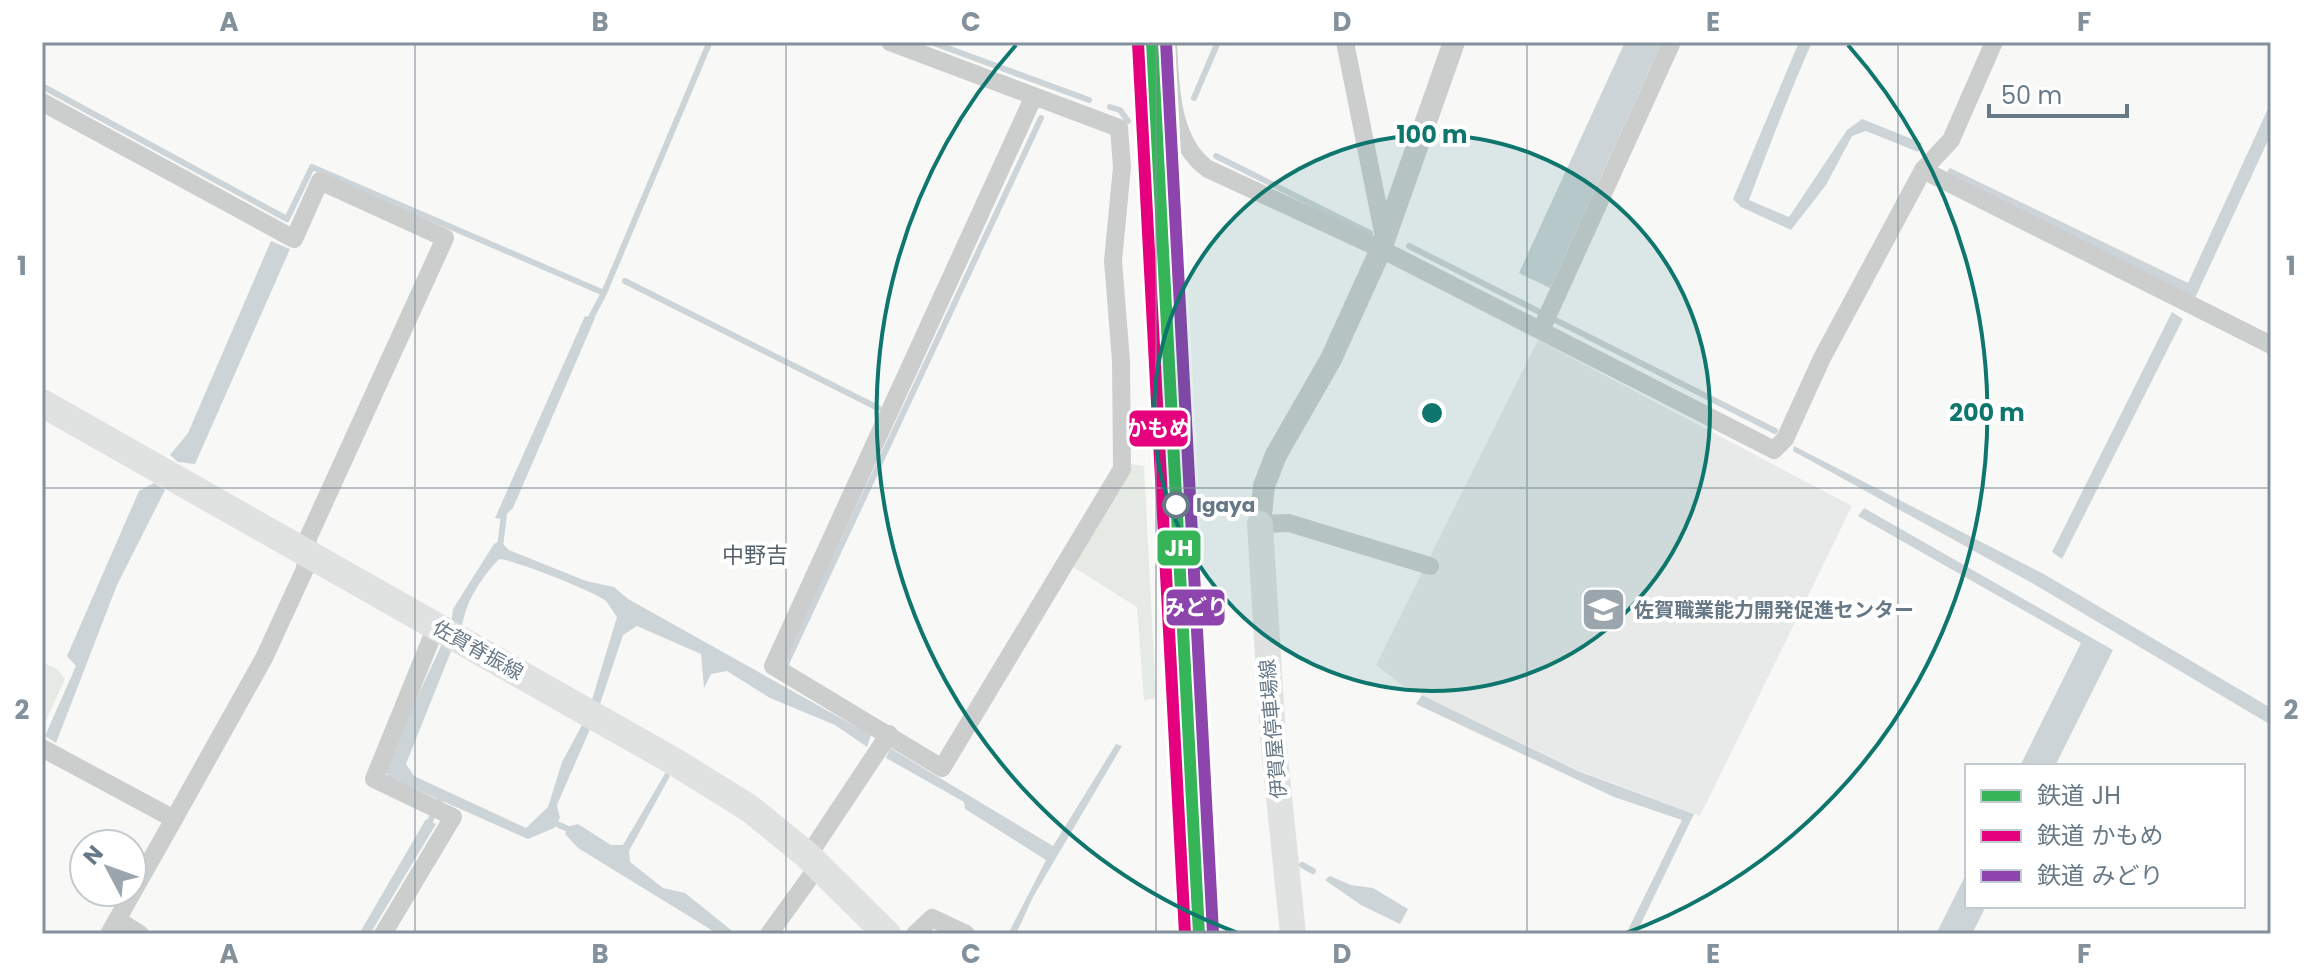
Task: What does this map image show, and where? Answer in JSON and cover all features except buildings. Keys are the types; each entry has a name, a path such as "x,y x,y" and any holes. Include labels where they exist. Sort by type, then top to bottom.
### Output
{"main road":[{"name":"佐賀脊振線","path":"42,403 675,762 749,808 814,860 887,934"},
{"name":"伊賀屋停車場線","path":"1260,524 1273,738 1293,934"}],"street":[{"path":"890,42 1034,96 1119,128 1122,167 1113,261 1121,361 1122,469 942,768 883,744 782,670 1034,96"},
{"path":"1168,42 1174,114 1198,161 1382,243 1541,330 1774,450 1785,439 1822,358 1923,170 1951,140 1994,42"},
{"path":"1345,42 1382,243"},
{"path":"1430,566 1289,523 1260,524 1264,486 1276,455 1331,359 1382,243 1454,42"},
{"path":"1541,330 1672,42"},
{"path":"42,102 294,239 320,181 445,238 308,538 305,569 264,658 113,927 140,934"},
{"path":"1923,170 2271,345"},
{"path":"383,934 453,817 374,779 436,627"},
{"path":"769,934 883,744"},
{"path":"48,751 174,819"},
{"path":"915,934 932,918 966,934"}],"shaded area":[{"path":"1625,42 1662,42 1550,288 1519,273"},
{"path":"1799,42 1812,42 1749,200 1789,217 1847,130 1862,119 1922,143 1918,152 1866,131 1852,136 1826,185 1791,230 1741,207 1733,199"},
{"path":"2271,102 2271,134 2195,298 1945,174 1950,168 2188,283"},
{"path":"271,241 290,249 195,464 178,462 170,455 188,433"},
{"path":"2172,312 2183,319 2062,559 2052,552"},
{"path":"585,316 595,318 513,508 501,519 495,518"},
{"name":"佐賀職業能力開発促進センター","path":"1538,340 1852,506 1700,816 1575,769 1402,685 1376,665"},
{"path":"1794,446 2042,573 2271,708 2271,725 2032,583 1793,451"},
{"path":"1130,464 1144,466 1156,698 1144,700 1137,607 1070,565"},
{"path":"154,483 165,490 117,585 56,743 45,736 76,666 67,656 139,491"},
{"path":"1864,508 2113,650 2056,764 2021,764 2081,643 1858,516"},
{"path":"500,541 509,550 586,581 614,587 628,599 871,735 867,747 835,725 770,698 727,671 711,674 704,688 701,654 637,626 623,635 599,707 591,703 617,617 606,601 599,597 507,560 499,559 479,584 466,611 461,632 451,625 453,609 494,544"},
{"path":"442,644 452,649 406,764 414,776 526,828 548,807 562,762 582,725 590,729 557,805 560,818 554,828 528,839 388,777 384,768"},
{"path":"42,662 57,669 65,679 42,729"},
{"path":"1422,695 1578,771 1694,814 1636,934 1626,934 1682,820 1614,797 1416,704"},
{"path":"1116,744 1122,746 1033,897 1016,934 1008,934 1046,860 965,809 964,802 886,758 890,748 1053,846"},
{"path":"666,772 670,776 629,851 630,862 663,888 685,893 736,934 718,934 578,848 565,834 570,826 578,824 611,845 623,845"},
{"path":"426,819 436,824 370,934 359,934"},
{"path":"1330,876 1351,885 1373,888 1408,909 1400,924 1361,905 1325,880"},
{"path":"1965,876 1965,908 1985,908 1972,934 1936,934"}],"waterway":[{"path":"931,42 1089,100"},
{"path":"1194,98 1218,42"},
{"path":"42,86 287,219 312,167 604,293 708,46"},
{"path":"1110,107 1120,110 1128,121"},
{"path":"784,668 1041,118"},
{"path":"1216,156 1370,233"},
{"path":"1409,246 1775,431"},
{"path":"625,281 878,408"},
{"path":"587,325 604,293"},
{"path":"500,547 504,514"},
{"path":"430,821 440,800"},
{"path":"557,824 568,829"},
{"path":"1302,865 1313,871"}],"rail line":[{"name":"JH","path":"1152,42 1199,934"},
{"name":"みどり","path":"1166,42 1213,933"},
{"name":"かもめ","path":"1138,43 1185,934"}],"place":[{"name":"Igaya","path":"1176,505"},
{"name":"佐賀職業能力開発促進センター","path":"1603,610"}],"district":[{"name":"中野吉","path":"755,555"}]}
